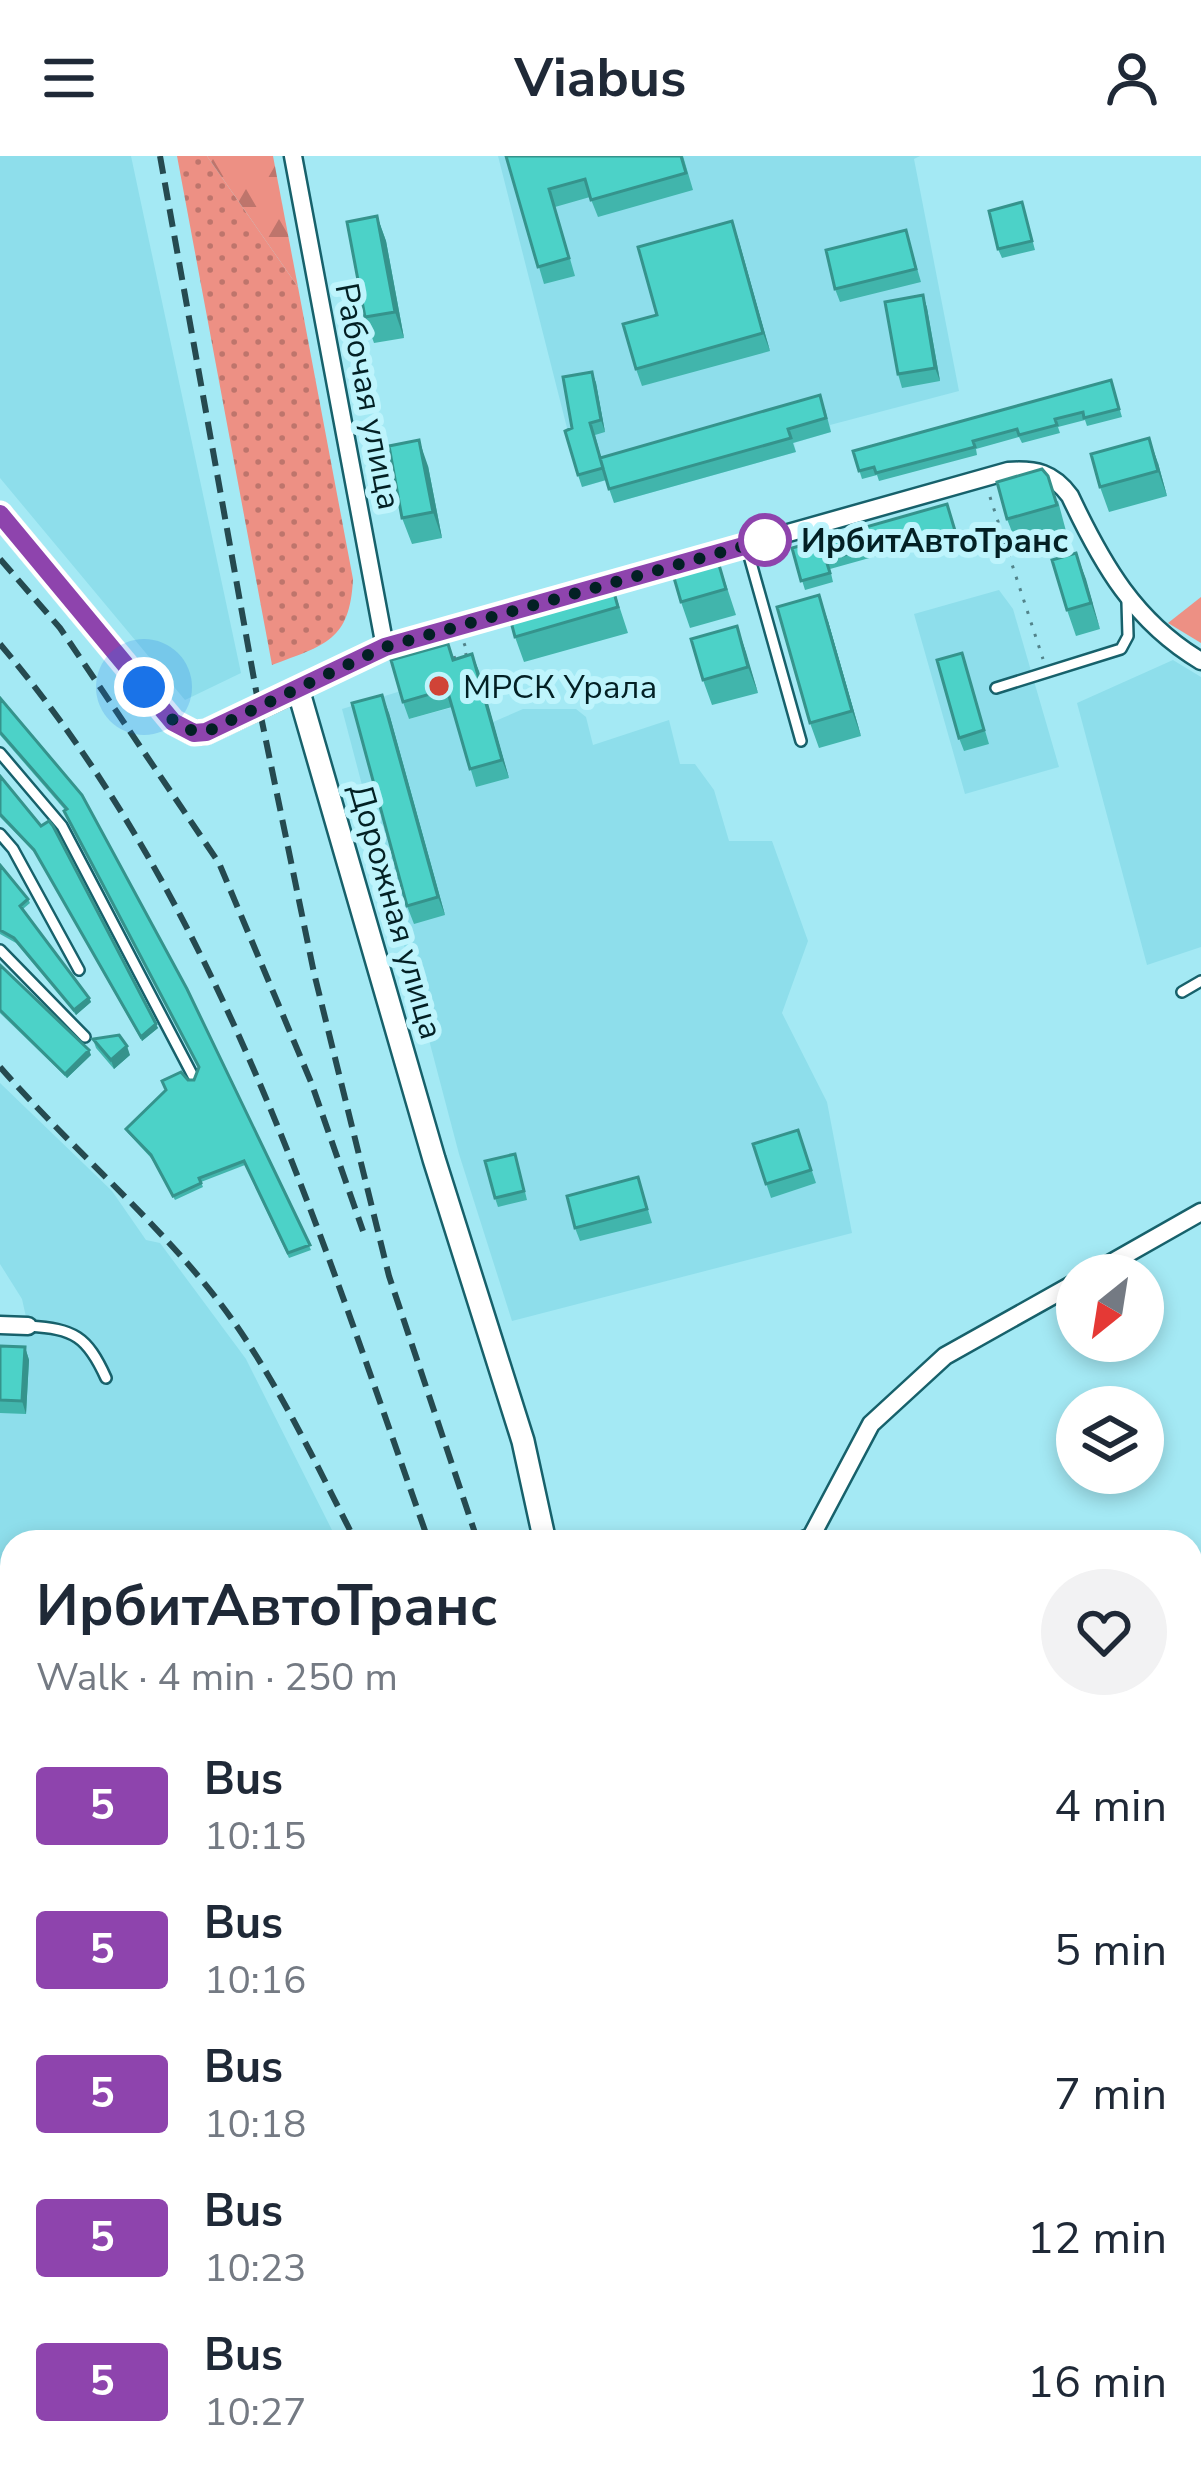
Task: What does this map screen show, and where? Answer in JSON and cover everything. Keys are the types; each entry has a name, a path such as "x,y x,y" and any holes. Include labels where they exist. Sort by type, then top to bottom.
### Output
{"street":[{"name":"Рабочая улица","path":"293,156 385,647"},
{"path":"566,596 1008,471 1031,470 1059,482 1070,496 1126,596 1149,625 1201,661"},
{"path":"0,514 173,722 206,732 385,647 543,603"},
{"name":"Дорожная улица","path":"298,689 434,1159 524,1441 543,1530"},
{"path":"1128,1254 1201,1213"},
{"path":"813,1530 871,1424 945,1356 1056,1294"},
{"path":"0,1324 28,1326"}],"lane":[{"path":"746,545 801,741"},
{"path":"996,688 1121,649 1128,637 1126,596"},
{"path":"0,753 62,826 193,1076"},
{"path":"0,834 80,970"},
{"path":"0,950 85,1036"},
{"path":"1182,992 1201,981"},
{"path":"28,1326 59,1328 80,1338 92,1348 106,1378"}],"path":[{"path":"989,494 1048,673"},
{"path":"449,663 448,659 467,654 464,641 454,644"}],"shaded area":[{"path":"0,156 131,156 241,673 185,700 0,478"},
{"path":"498,156 920,156 914,159 959,391 830,425 831,432 794,443 796,452 614,503 607,480 582,487"},
{"path":"999,590 1013,609 1059,767 965,794 914,614"},
{"path":"1173,660 1201,677 1201,947 1147,965 1077,703"},
{"path":"401,691 409,719 454,707 493,722 523,709 576,709 586,717 593,745 669,720 680,764 695,764 714,790 729,841 772,841 808,941 782,1013 827,1102 852,1233 512,1321 459,1154 342,709"},
{"path":"0,1083 112,1191 146,1240 160,1243 246,1359 332,1530 0,1530 0,1336 30,1335 22,1299 0,1264"}],"green space":[{"path":"177,156 207,156 298,287 353,579 347,616 331,638 272,665"},
{"path":"207,156 273,156 298,287"},
{"path":"1201,597 1201,643 1168,623"}],"building":[{"path":"506,156 681,156 686,173 591,200 585,179 549,189 569,258 538,267"},
{"path":"1022,202 1032,241 998,249 989,211"},
{"path":"377,216 395,312 365,317 347,222"},
{"path":"732,221 763,333 636,369 623,324 657,315 638,247"},
{"path":"906,230 916,269 835,289 826,250"},
{"path":"923,295 935,368 898,374 885,302"},
{"path":"592,372 601,420 590,423 603,468 578,475 565,431 572,428 563,377"},
{"path":"1111,380 1119,409 1055,419 1057,425 1019,435 1017,429 973,441 975,447 876,473 874,467 859,471 853,451"},
{"path":"820,395 826,418 788,429 791,438 609,489 600,458"},
{"path":"1149,438 1158,471 1100,487 1091,454"},
{"path":"419,440 433,512 402,518 389,446"},
{"path":"1042,469 1057,505 1007,519 997,482"},
{"path":"947,504 956,534 916,545 914,536 826,560 830,573 801,581 792,548"},
{"path":"715,551 726,589 681,602 670,564"},
{"path":"1076,553 1091,603 1067,610 1052,560"},
{"path":"610,578 618,607 515,637 507,607"},
{"path":"819,595 852,711 810,723 777,607"},
{"path":"737,626 748,667 703,680 691,639"},
{"path":"448,644 453,660 472,654 502,760 470,769 447,689 403,702 391,660"},
{"path":"962,653 984,730 959,738 937,660"},
{"path":"382,695 438,897 407,906 352,703"},
{"path":"0,698 82,795 187,989 310,1245 288,1253 244,1161 199,1178 201,1183 173,1196 151,1155 126,1129 166,1090 162,1081 181,1072 194,1080 199,1067 67,809 0,732"},
{"path":"0,776 41,826 49,821 53,826 156,1024 141,1037 34,850 0,814"},
{"path":"0,865 28,899 20,906 89,998 74,1010 14,938 0,930"},
{"path":"0,965 89,1050 65,1074 0,1010"},
{"path":"119,1035 127,1046 111,1060 93,1039"},
{"path":"798,1130 811,1170 766,1184 753,1144"},
{"path":"515,1154 524,1191 495,1198 485,1161"},
{"path":"638,1177 647,1209 575,1228 567,1196"},
{"path":"0,1346 25,1347 22,1401 0,1400"}],"railway":[{"path":"160,156 259,707 314,973 389,1276 474,1530"},
{"path":"0,559 60,628 219,863 311,1082 363,1231"},
{"path":"0,644 77,744 144,849 203,959 302,1188 425,1530"},
{"path":"0,1067 211,1291 269,1377 350,1530"}],"bus line":[{"name":"5","path":"0,514 173,722 194,733 206,732 385,647 765,540"}],"place":[{"name":"ИрбитАвтоТранс","path":"765,540"},
{"name":"МРСК Урала","path":"439,686"}],"route":[{"path":"144,687 173,722 194,733 206,732 385,647 765,540"}]}
